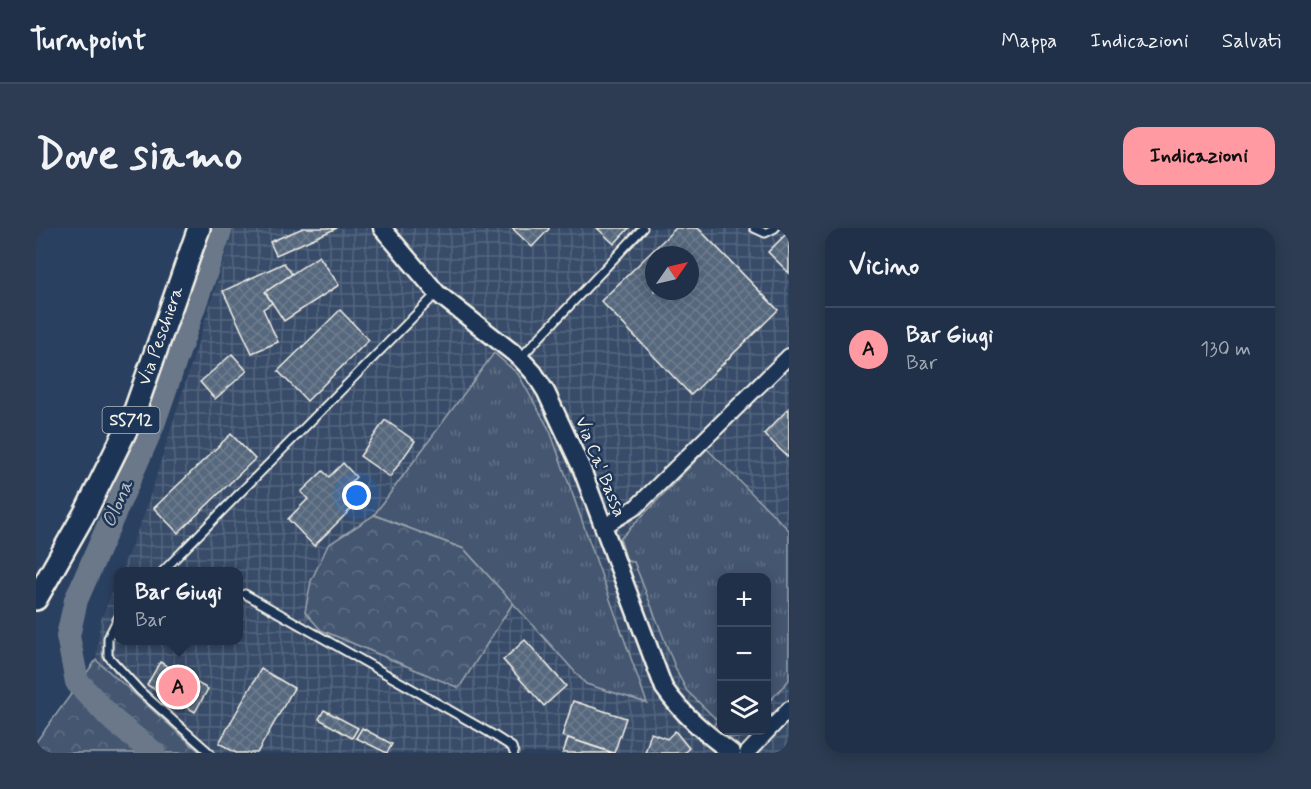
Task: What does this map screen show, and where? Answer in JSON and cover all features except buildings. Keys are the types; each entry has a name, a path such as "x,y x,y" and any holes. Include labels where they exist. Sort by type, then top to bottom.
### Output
{"main road":[{"name":"Via Peschiera","path":"36,599 86,511 133,416 199,228"}],"street":[{"name":"Via Ca' Bassa","path":"382,228 437,293 520,358 534,373 565,428 664,688 676,706 700,729 732,753"},
{"path":"603,527 636,507 789,356"},
{"path":"747,753 789,709"}],"lane":[{"path":"520,358 643,228"},
{"path":"754,228 765,233 775,228"},
{"path":"167,567 437,293"},
{"path":"245,594 490,733 512,747 514,753"},
{"path":"114,626 108,638 108,656 140,691 210,753"}],"shaded area":[{"path":"234,228 789,228 789,753 201,753 96,660 100,622 114,588 114,645 243,645 243,567 123,567 144,515"}],"green space":[{"path":"494,353 518,374 550,431 647,703 586,684 464,549 374,515"},
{"path":"707,449 789,530 789,680 771,700 771,573 717,573 717,720 687,691 677,672 634,562 627,561 620,539"},
{"path":"374,515 464,549 513,603 459,688 321,630 305,612 311,581 328,545"},
{"path":"96,660 201,753 36,753 36,742"},
{"path":"717,720 717,732 712,729"},
{"path":"723,735 745,735 738,738"}],"waterway":[{"name":"Olona","path":"154,753 114,721 77,682 68,636 76,600 152,427 221,228"}],"place":[{"name":"Bar Giugi","path":"178,687"}]}
